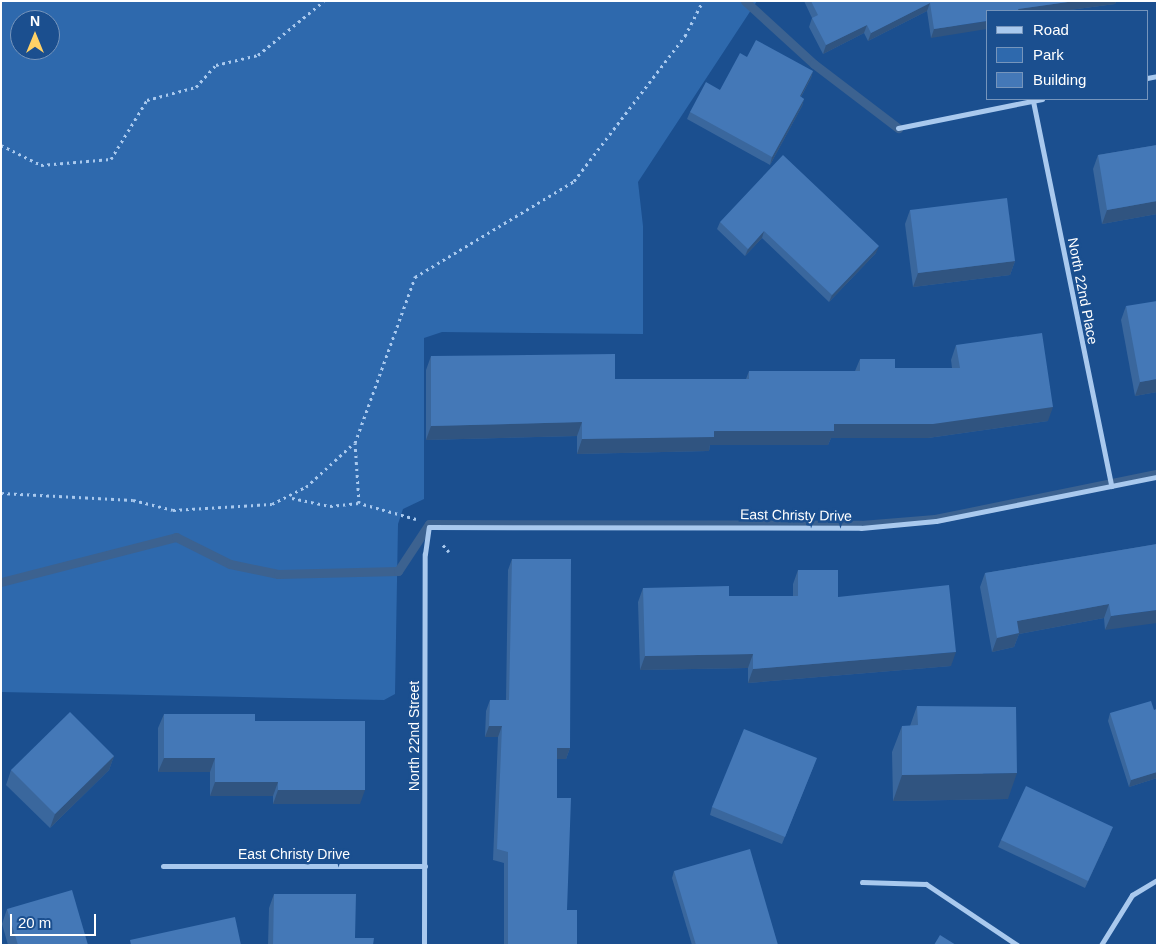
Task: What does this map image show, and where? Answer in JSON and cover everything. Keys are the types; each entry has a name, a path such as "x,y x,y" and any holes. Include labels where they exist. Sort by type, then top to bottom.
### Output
{"street":[{"path":"898,128 1038,100"},
{"name":"North 22nd Place","path":"1033,101 1111,486"},
{"name":"East Christy Drive","path":"429,527 861,528 936,521 1157,477"},
{"name":"North 22nd Street","path":"424,945 425,554 429,527"},
{"name":"East Christy Drive","path":"163,866 425,866"},
{"path":"1101,945 1132,895 1157,880"},
{"path":"862,882 926,884 1017,945"}],"path":[{"path":"1,145 41,165 111,159 146,100 196,87 216,65 258,55 324,1"},
{"path":"359,503 355,443 415,277 574,181 685,36 704,1"},
{"path":"1,494 133,500 173,510 272,504 291,498 355,443"},
{"path":"291,498 330,506 359,503 409,515 429,527"}],"green space":[{"path":"1,1 757,1 638,182 643,226 643,334 442,332 424,338 424,499 403,509 398,524 395,694 384,700 1,692"}],"building":[{"path":"811,1 1075,1 1018,10 986,10 986,21 934,29 930,3 871,33 867,25 826,45 812,18 818,15"},
{"path":"756,40 813,71 800,96 804,99 772,157 690,112 706,82 720,90 740,53 747,57"},
{"path":"1157,145 1157,201 1107,210 1098,155"},
{"path":"783,155 879,246 832,295 764,231 748,249 720,222"},
{"path":"1007,198 1015,261 918,273 910,210"},
{"path":"1157,301 1157,379 1140,382 1126,306"},
{"path":"1042,333 1053,407 933,424 834,424 834,431 714,431 714,437 582,439 582,422 431,426 431,356 615,354 615,379 749,379 749,371 860,371 860,359 895,359 895,368 960,368 956,345"},
{"path":"1157,544 1157,610 1111,616 1109,604 1017,621 1019,633 997,638 985,573"},
{"path":"512,559 571,559 570,748 557,748 557,798 571,798 567,910 577,910 577,945 508,945 508,852 497,849 502,726 489,726 490,700 509,700"},
{"path":"798,570 838,570 838,597 949,585 956,652 753,669 753,654 645,656 643,588 729,586 729,596 798,596"},
{"path":"1151,701 1154,710 1157,709 1157,772 1131,780 1110,713"},
{"path":"917,706 1016,707 1017,773 902,775 902,726 918,725"},
{"path":"70,712 114,756 55,814 11,770"},
{"path":"164,714 255,714 255,721 365,721 365,790 278,790 278,782 215,782 215,758 164,758"},
{"path":"744,729 817,758 785,837 712,807"},
{"path":"1026,786 1113,827 1088,881 1001,840"},
{"path":"750,849 778,945 696,945 674,871"},
{"path":"72,890 88,945 18,945 7,909"},
{"path":"274,894 356,894 355,938 374,938 373,945 273,945"},
{"path":"235,917 241,945 131,945 130,940"},
{"path":"940,935 956,945 934,945"}],"waterway":[{"path":"745,1 814,64 898,128"},
{"path":"1,582 176,537 230,564 278,574 398,571 429,524 861,525 935,519 1157,474"}]}
